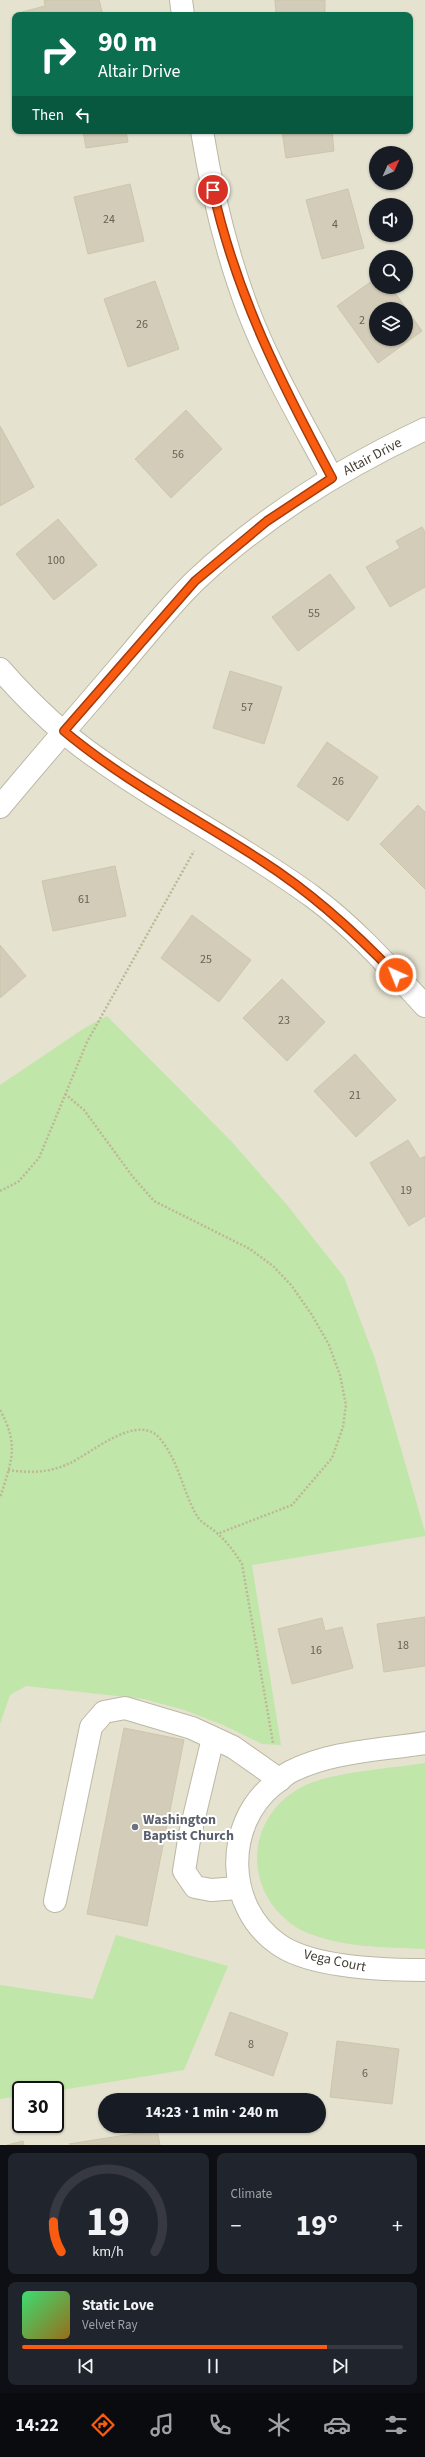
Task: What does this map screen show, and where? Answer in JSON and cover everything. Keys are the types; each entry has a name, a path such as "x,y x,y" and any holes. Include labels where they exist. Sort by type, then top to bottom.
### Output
{"street":[{"path":"181,0 183,12"},
{"path":"203,134 216,206 248,310 281,382 332,478"},
{"name":"Altair Drive","path":"0,807 195,581 267,521 332,478 425,429"},
{"path":"0,669 24,695 99,760 262,861 315,898 357,934 425,1006"},
{"path":"56,1901 91,1727 104,1712 125,1708 192,1728 233,1747 280,1780"},
{"path":"213,1738 190,1834 184,1870 195,1887 211,1890 239,1888"},
{"name":"Vega Court","path":"425,1743 327,1758 289,1772 260,1796 242,1826 236,1862 239,1888 257,1924 278,1945 308,1957 343,1965 385,1970 425,1970"}],"path":[{"path":"0,1191 18,1182 39,1158 87,1042 207,828"},
{"path":"65,1094 84,1110 133,1177 154,1201 250,1249 273,1266 291,1285 326,1339 340,1374 346,1405 343,1427 332,1458 292,1505 217,1534"},
{"path":"0,1410 9,1426 13,1444 8,1470 0,1498"},
{"path":"8,1470 30,1473 49,1470 68,1464 119,1434 134,1430 149,1430 161,1438 172,1456 198,1518 233,1549 242,1564 280,1780"}],"shaded area":[{"path":"0,0 425,0 425,2145 0,2145"}],"green space":[{"path":"107,1016 232,1142 287,1205 344,1277 375,1359 425,1532 425,1536 252,1565 281,1745 262,1744 223,1725 184,1710 144,1699 26,1686 10,1695 0,1724 0,1085 86,1027"},
{"path":"425,1763 425,1949 363,1946 332,1941 303,1931 283,1917 273,1906 264,1889 258,1872 257,1855 260,1838 266,1822 276,1807 290,1795 306,1785 318,1781 364,1771"},
{"path":"116,1935 228,1966 184,2070 64,2090 64,2081 12,2081 12,2097 0,2099 0,1985 93,1999"}],"building":[{"path":"44,0 99,0 102,12 22,12 45,6"},
{"path":"275,0 325,0 325,12 276,12"},
{"path":"84,134 127,134 128,142 86,148"},
{"path":"282,134 332,134 334,151 286,158"},
{"path":"130,184 144,241 88,254 74,197"},
{"path":"348,189 364,248 322,259 306,200"},
{"path":"155,281 179,349 128,367 104,299"},
{"path":"369,283 369,294 396,294 402,302 369,302 369,346 401,346 378,363 337,306"},
{"path":"413,318 422,331 413,338"},
{"path":"186,410 222,449 171,498 135,459"},
{"path":"0,426 34,487 0,506"},
{"path":"58,519 97,565 54,600 16,554"},
{"path":"422,527 425,532 425,587 390,607 366,567 400,548 396,541"},
{"path":"330,574 355,608 298,651 272,617"},
{"path":"230,671 282,687 264,744 213,728"},
{"path":"327,742 378,777 348,821 297,786"},
{"path":"418,805 425,812 425,889 380,844"},
{"path":"115,866 126,916 53,931 42,881"},
{"path":"192,915 251,960 219,1002 161,958"},
{"path":"0,945 26,976 0,998"},
{"path":"282,979 325,1022 287,1061 243,1018"},
{"path":"355,1054 396,1100 356,1137 314,1091"},
{"path":"408,1140 420,1159 425,1156 425,1216 409,1226 370,1163"},
{"path":"425,1617 425,1666 384,1672 377,1624"},
{"path":"322,1618 325,1631 342,1627 353,1668 292,1684 278,1629"},
{"name":"Washington Baptist Church","path":"124,1728 184,1740 147,1926 87,1914"},
{"path":"230,2012 288,2033 273,2076 215,2055"},
{"path":"337,2041 399,2049 392,2104 330,2097"},
{"path":"138,2133 158,2133 160,2145 69,2144"},
{"path":"23,2141 24,2145 7,2145"}],"place":[{"name":"Washington Baptist Church","path":"135,1827"}],"route":[{"path":"213,190 227,244 248,310 281,382 332,478 267,521 195,581 64,731 99,760 262,861 315,898 357,934 396,975"}]}
